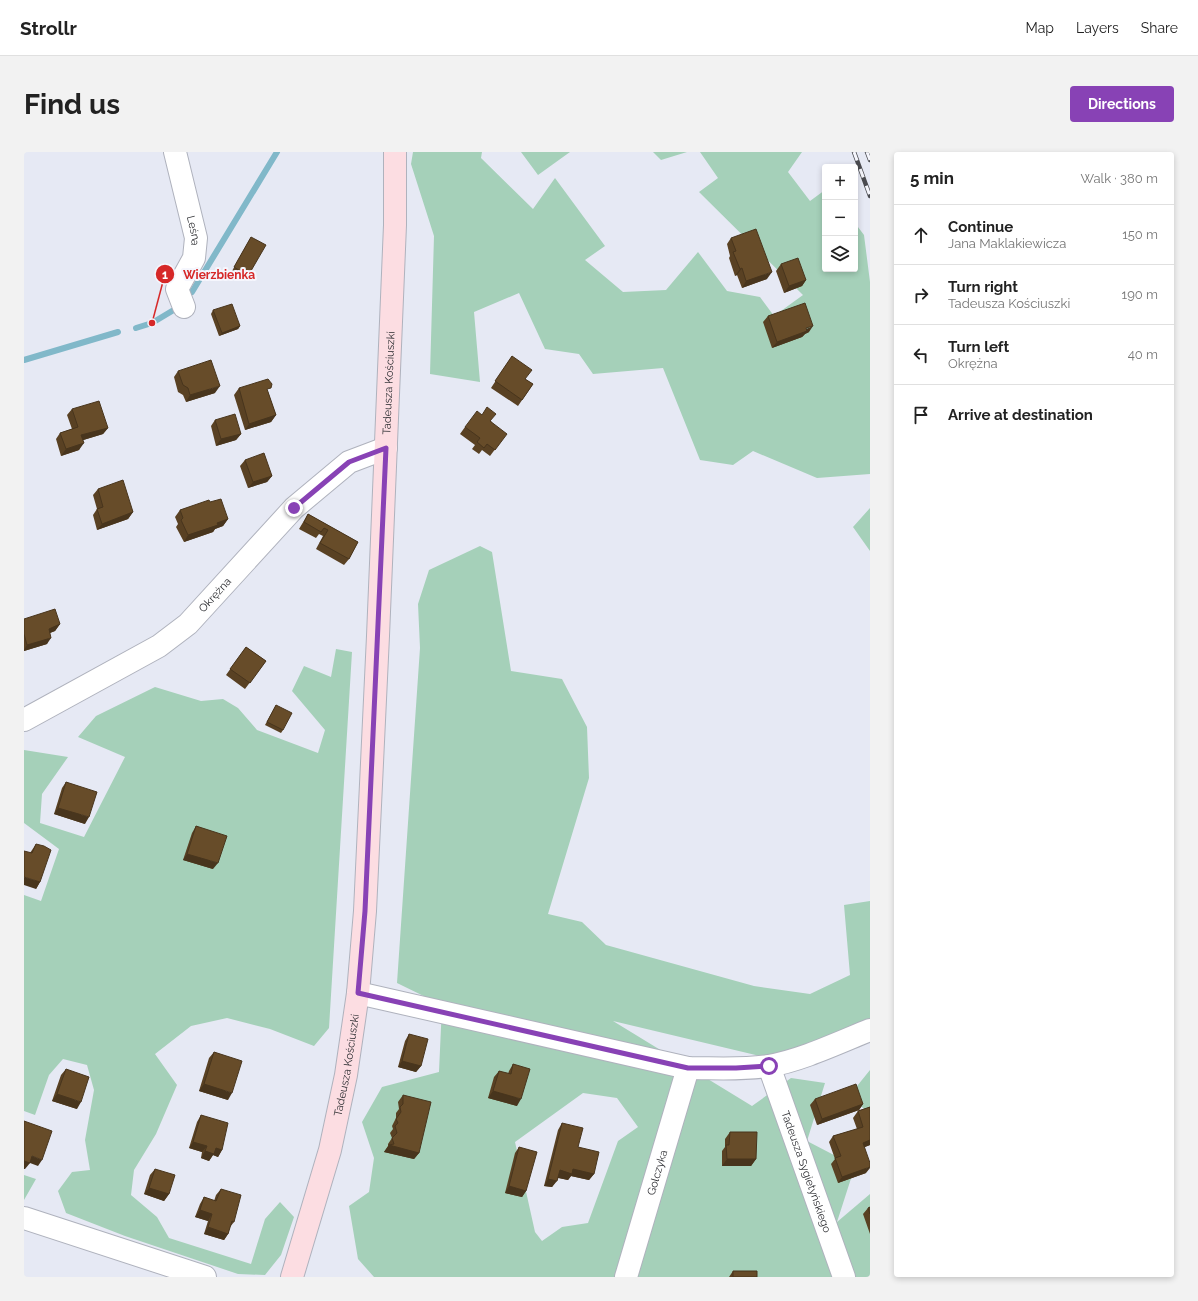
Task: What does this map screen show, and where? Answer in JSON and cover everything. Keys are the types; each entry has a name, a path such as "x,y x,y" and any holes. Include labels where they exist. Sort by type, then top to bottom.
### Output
{"main road":[{"name":"Tadeusza Kościuszki","path":"292,1277 330,1150 346,1075 358,993 365,911 386,448 395,225 395,152"}],"street":[{"name":"Leśna","path":"175,152 196,238 194,258 178,289 184,307"},
{"name":"Okrężna","path":"24,720 159,646 188,624 294,508 349,462 386,448"},
{"path":"358,993 688,1068 769,1066 820,1050 870,1030"},
{"name":"Tadeusza Sygietyńskiego","path":"769,1066 844,1277"},
{"name":"Golczyka","path":"626,1277 688,1068"},
{"path":"24,1218 205,1277"}],"green space":[{"path":"413,152 482,152 481,158 533,209 555,178 605,246 585,260 623,292 666,290 698,252 727,291 760,297 774,316 803,295 699,192 718,178 700,152 802,152 788,172 810,201 822,192 822,272 858,272 858,227 864,235 870,282 870,474 817,478 753,451 733,465 700,460 663,368 593,374 579,354 545,349 519,293 474,312 480,382 430,374 434,236 411,164"},
{"path":"521,152 570,152 538,175"},
{"path":"653,152 687,152 661,160"},
{"path":"870,508 870,551 853,527"},
{"path":"480,546 492,552 511,671 562,679 587,727 589,778 548,914 582,922 606,945 754,986 810,994 850,975 844,905 870,901 870,1026 772,1059 613,1021 752,1106 791,1078 825,1083 807,1141 855,1166 837,1222 870,1194 870,1277 374,1277 358,1259 349,1206 369,1192 374,1158 362,1122 382,1087 439,1072 442,1005 397,983 420,648 418,604 429,570","holes":["583,1093 617,1098 638,1127 618,1141 588,1223 562,1227 542,1241 535,1232 515,1142"]},
{"path":"336,649 352,652 329,1028 314,1046 270,1029 227,1018 191,1026 155,1054 177,1085 156,1134 134,1170 131,1195 157,1217 169,1238 251,1264 265,1219 280,1202 294,1217 281,1255 265,1275 238,1274 125,1236 66,1213 58,1191 72,1172 90,1170 85,1140 94,1090 87,1065 63,1059 49,1075 35,1115 24,1111 24,895 41,901 59,849 24,823 24,750 68,757 42,794 40,823 84,837 125,757 78,737 96,716 155,687 201,701 223,699 238,708 257,730 318,753 325,730 292,691 304,666 331,677"},
{"path":"870,1070 870,1114 849,1096"},
{"path":"24,1175 36,1179 24,1200"}],"building":[{"path":"756,229 772,272 746,281 742,268 740,269 733,252 736,251 731,238"},
{"path":"251,237 266,245 248,276 234,267"},
{"path":"798,258 806,280 789,286 781,264"},
{"path":"805,303 813,326 806,328 807,331 777,342 768,316"},
{"path":"232,304 240,326 222,333 213,310"},
{"path":"512,356 532,370 525,379 533,384 522,400 495,381"},
{"path":"211,360 220,386 190,395 188,388 183,385 178,371"},
{"path":"268,379 272,384 271,388 267,389 276,415 249,424 239,388"},
{"path":"99,401 108,428 81,435 84,443 66,449 60,433 78,427 72,409"},
{"path":"487,407 496,414 490,421 507,434 495,450 487,444 484,448 477,442 480,438 465,427 477,411 482,415"},
{"path":"235,414 241,434 221,439 215,420"},
{"path":"264,453 272,476 253,482 245,460"},
{"path":"123,480 133,512 102,524 97,509 103,507 98,489"},
{"path":"221,499 228,519 217,523 218,525 188,535 181,520 183,518 180,510 209,500 210,502"},
{"path":"308,514 358,542 349,559 320,543 328,530 324,528 321,532 304,522"},
{"path":"55,609 60,624 49,629 51,638 27,645 24,634 24,619"},
{"path":"246,647 266,661 250,683 230,669"},
{"path":"276,705 292,713 283,730 267,722"},
{"path":"66,782 97,792 89,817 58,808"},
{"path":"196,826 227,836 218,863 187,854"},
{"path":"36,844 51,850 40,882 24,877 24,851 32,853"},
{"path":"409,1034 428,1039 421,1066 402,1061"},
{"path":"214,1052 242,1061 232,1093 204,1084"},
{"path":"513,1064 530,1069 521,1099 493,1091 499,1071 511,1074"},
{"path":"66,1069 89,1077 81,1102 57,1094"},
{"path":"856,1084 863,1104 822,1119 815,1099"},
{"path":"403,1095 431,1102 419,1153 389,1145 394,1144 392,1138 397,1133 395,1126 398,1123 396,1119 401,1112 400,1107 403,1104"},
{"path":"870,1107 870,1140 863,1143 870,1167 842,1177 835,1158 841,1156 833,1136 863,1127 858,1111"},
{"path":"201,1115 228,1123 222,1150 216,1148 214,1154 205,1151 207,1146 193,1142"},
{"path":"24,1121 52,1131 42,1160 32,1156 30,1163 24,1161"},
{"path":"562,1123 583,1128 578,1147 599,1152 594,1174 573,1169 572,1174 560,1170 557,1181 548,1179"},
{"path":"730,1132 757,1132 756,1159 727,1159 726,1145 729,1145"},
{"path":"519,1147 537,1152 526,1191 509,1186"},
{"path":"155,1169 175,1175 169,1194 149,1188"},
{"path":"221,1189 241,1195 234,1222 232,1221 228,1234 208,1227 212,1214 200,1210 204,1197 216,1201"},
{"path":"733,1271 757,1271 757,1277 733,1277"}],"waterway":[{"path":"192,292 277,152"},
{"path":"136,328 152,323 172,311"},
{"path":"24,360 118,332"}],"railway":[{"path":"854,152 870,196"},
{"path":"867,152 870,160"}],"place":[{"name":"Wierzbienka","path":"152,323"}],"route":[{"path":"294,508 349,462 386,448 365,911 358,993 688,1068 769,1066"}]}
